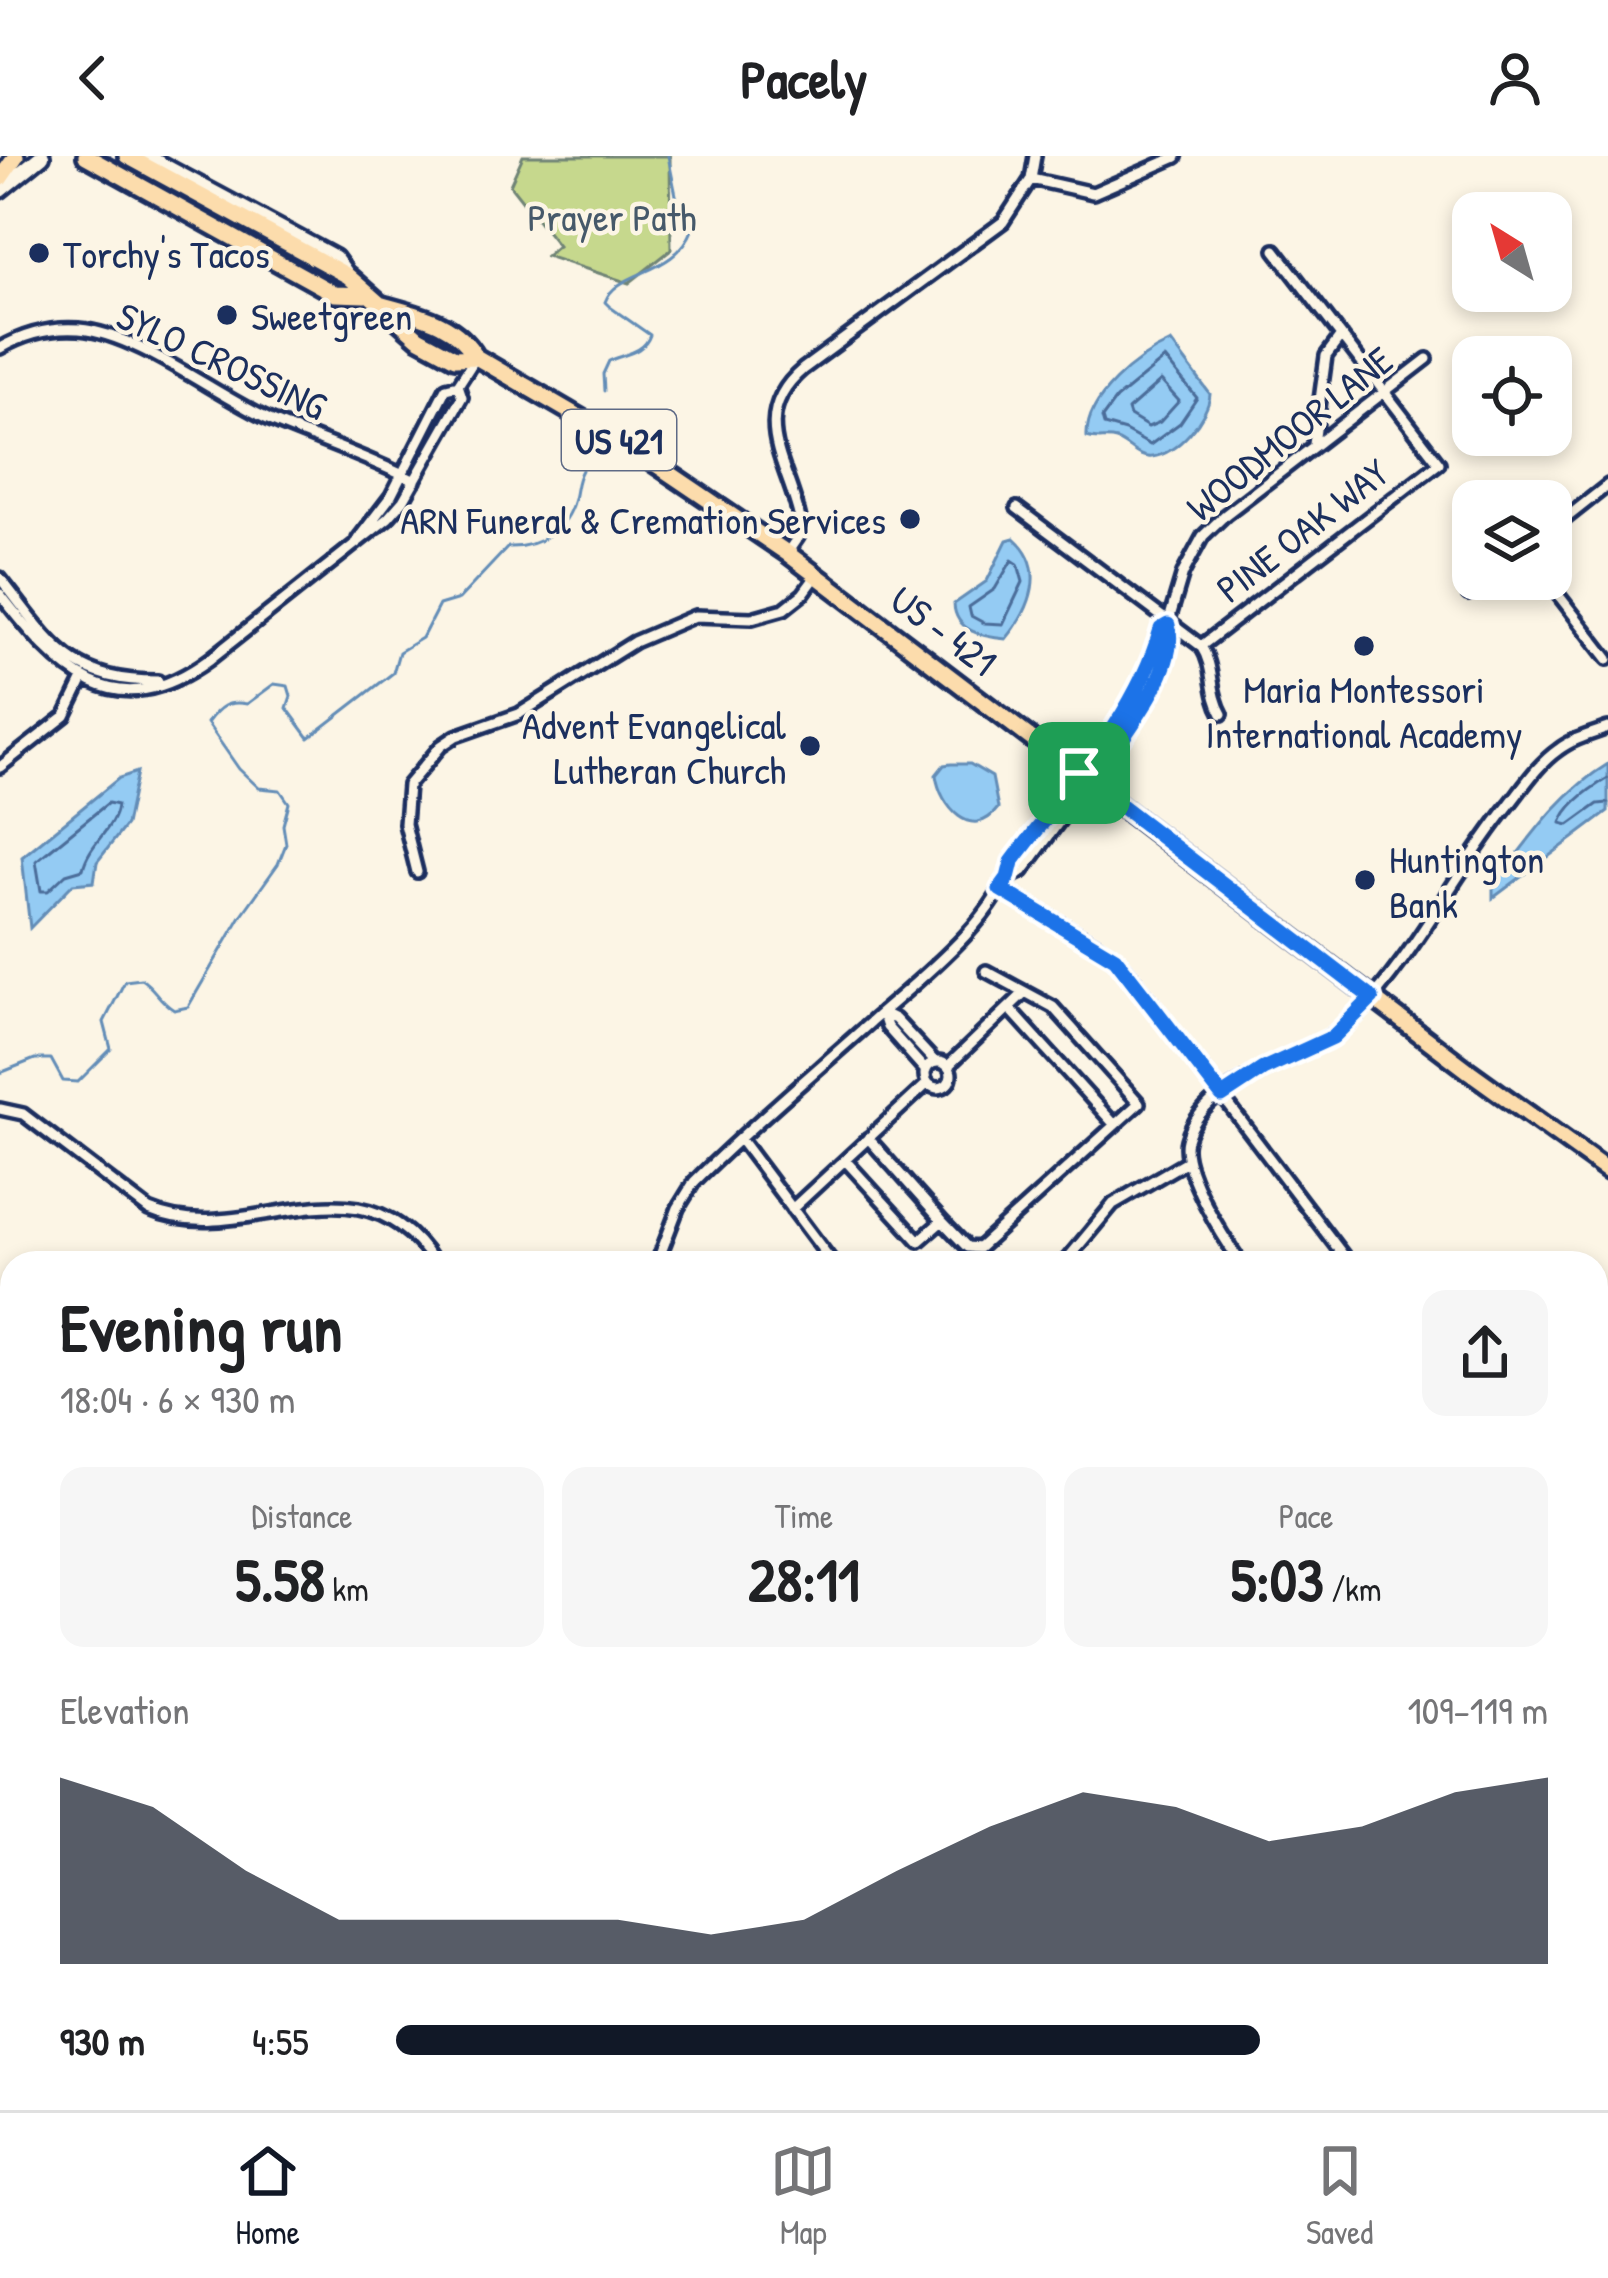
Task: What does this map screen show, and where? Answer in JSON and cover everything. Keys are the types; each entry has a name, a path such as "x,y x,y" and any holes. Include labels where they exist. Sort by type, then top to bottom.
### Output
{"main road":[{"path":"0,178 16,156"},
{"path":"0,190 42,156"},
{"path":"86,156 335,294 372,300"},
{"name":"US 421","path":"127,156 348,276 418,338 455,358 476,357"},
{"path":"145,156 335,258 348,276"},
{"name":"US - 421","path":"476,357 632,448 787,553 1372,998 1608,1171"}],"street":[{"path":"787,553 801,524 774,433 776,410 787,386 803,369 991,232 1018,204 1031,179 1035,156"},
{"path":"1031,179 1094,194 1176,158"},
{"path":"1275,250 1384,392"},
{"name":"SYLO CROSSING","path":"0,348 46,331 95,332 132,346 272,421 415,481"},
{"path":"1314,446 1326,356 1341,336"},
{"path":"355,544 402,474 446,388 458,385 476,357"},
{"name":"WOODMOOR LANE","path":"662,1251 684,1195 952,947 1008,878 1012,862 1085,778 1150,666 1183,573 1203,536 1225,514 1427,359"},
{"path":"0,594 43,649 83,680 130,690 170,682 209,659 388,518 415,481 462,397 458,385"},
{"name":"PINE OAK WAY","path":"1201,646 1438,463 1384,392"},
{"path":"1572,513 1608,485"},
{"path":"1017,508 1201,646 1207,655 1213,698 1222,714"},
{"path":"418,872 405,824 408,784 441,746 456,736 519,715 634,642 694,616 752,618 784,609 817,575"},
{"path":"0,578 53,645 86,670 127,681 170,682"},
{"path":"1562,600 1608,659"},
{"path":"0,767 65,716 83,680"},
{"path":"1233,1251 1186,1161 1185,1146 1204,1110 1263,1069 1333,1037 1372,998 1475,849 1546,760 1572,741 1608,728"},
{"path":"1000,889 1115,958 1340,1251"},
{"path":"868,1138 967,1247 979,1248 1139,1103 1053,1007 986,971"},
{"path":"948,1066 1025,992"},
{"path":"1011,1010 1115,1125"},
{"path":"882,1012 895,1019 935,1062 948,1066 952,1074 947,1085 935,1088 887,1027 882,1012"},
{"path":"792,1209 868,1138 927,1077 935,1062"},
{"path":"0,1109 23,1114 149,1210 168,1218 206,1221 294,1207 351,1204 390,1218 425,1251"},
{"path":"740,1139 824,1251"},
{"path":"845,1160 919,1241 942,1221"},
{"path":"1074,1251 1113,1204 1186,1161"}],"green space":[{"name":"Prayer Path","path":"523,156 670,156 671,250 629,283 546,256 558,246 510,185"}],"water":[{"path":"1171,342 1210,394 1190,433 1152,457 1116,440 1087,437 1094,408 1104,394 1129,368"},
{"path":"1014,538 1031,562 1028,602 1006,639 980,634 959,621 954,604 987,581 1007,540"},
{"path":"970,764 992,777 998,808 978,822 968,821 951,808 936,775 944,765"},
{"path":"1608,764 1608,812 1493,898 1493,886 1545,819"},
{"path":"137,772 126,825 97,862 94,882 73,884 30,928 22,857 119,778"}],"waterway":[{"path":"604,391 603,374 609,361 638,349 650,335 605,302 611,291 673,256 693,228 678,205 668,156"},
{"path":"0,1073 35,1059 51,1059 63,1081 78,1082 111,1049 104,1022 125,981 141,979 174,1010 188,1007 241,916 278,864 286,844 283,825 289,803 280,790 259,788 239,769 207,723 216,713 229,704 247,704 274,684 288,686 287,708 309,738 393,673 399,652 422,638 439,605 459,599 508,547 530,544 558,528 570,510 582,470"}],"place":[{"name":"Torchy's Tacos","path":"39,253"},
{"name":"Sweetgreen","path":"227,315"},
{"name":"ARN Funeral & Cremation Services","path":"910,519"},
{"name":"Maria Montessori International Academy","path":"1364,646"},
{"name":"Advent Evangelical Lutheran Church","path":"810,746"},
{"name":"Huntington Bank","path":"1365,880"}],"route":[{"path":"1168,625 1172,635 1157,683 1091,783 1372,998 1333,1037 1242,1080 1222,1096 1115,958 1000,889 1012,862 1079,773 1126,711 1150,666 1161,629 1168,625"}]}
